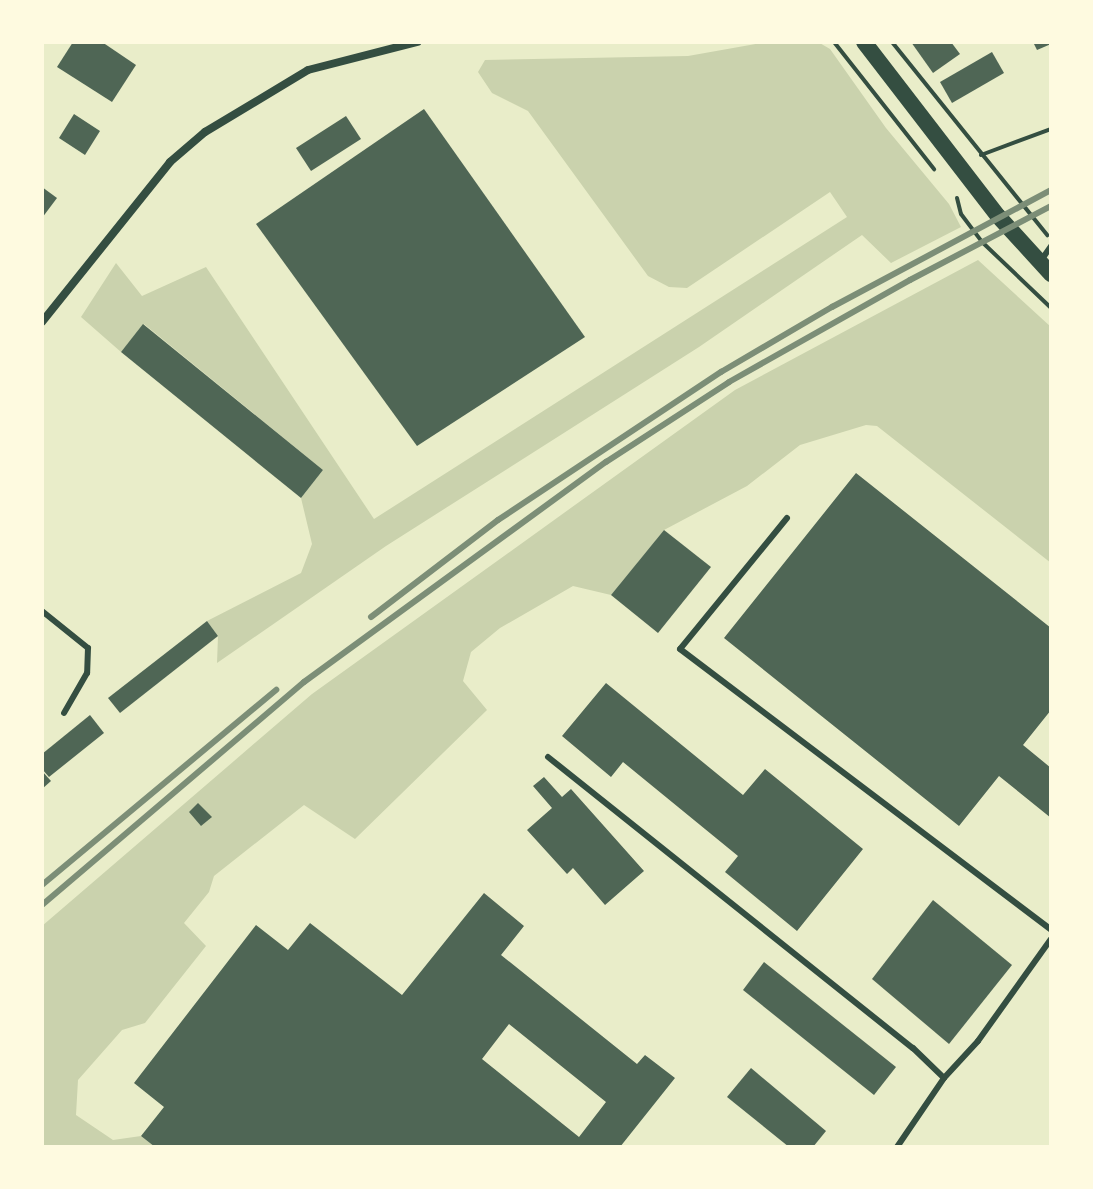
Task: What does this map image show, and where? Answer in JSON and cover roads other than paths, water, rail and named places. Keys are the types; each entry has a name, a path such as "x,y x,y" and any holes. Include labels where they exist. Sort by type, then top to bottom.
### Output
{"main road":[{"path":"864,42 1046,268"}],"street":[{"path":"42,322 170,162 205,132 308,70 417,42"}],"lane":[{"path":"1046,268 1051,243"},
{"path":"787,518 680,649 1051,930"},
{"path":"42,611 88,648 87,673 64,713"},
{"path":"548,757 913,1048 944,1078"},
{"path":"897,1147 944,1078 978,1041 1051,939"}],"railway":[{"path":"371,617 498,520 721,372 832,307 1051,190"},
{"path":"42,905 304,682 606,462 729,382 910,280 1051,206"},
{"path":"42,885 276,690"}]}
